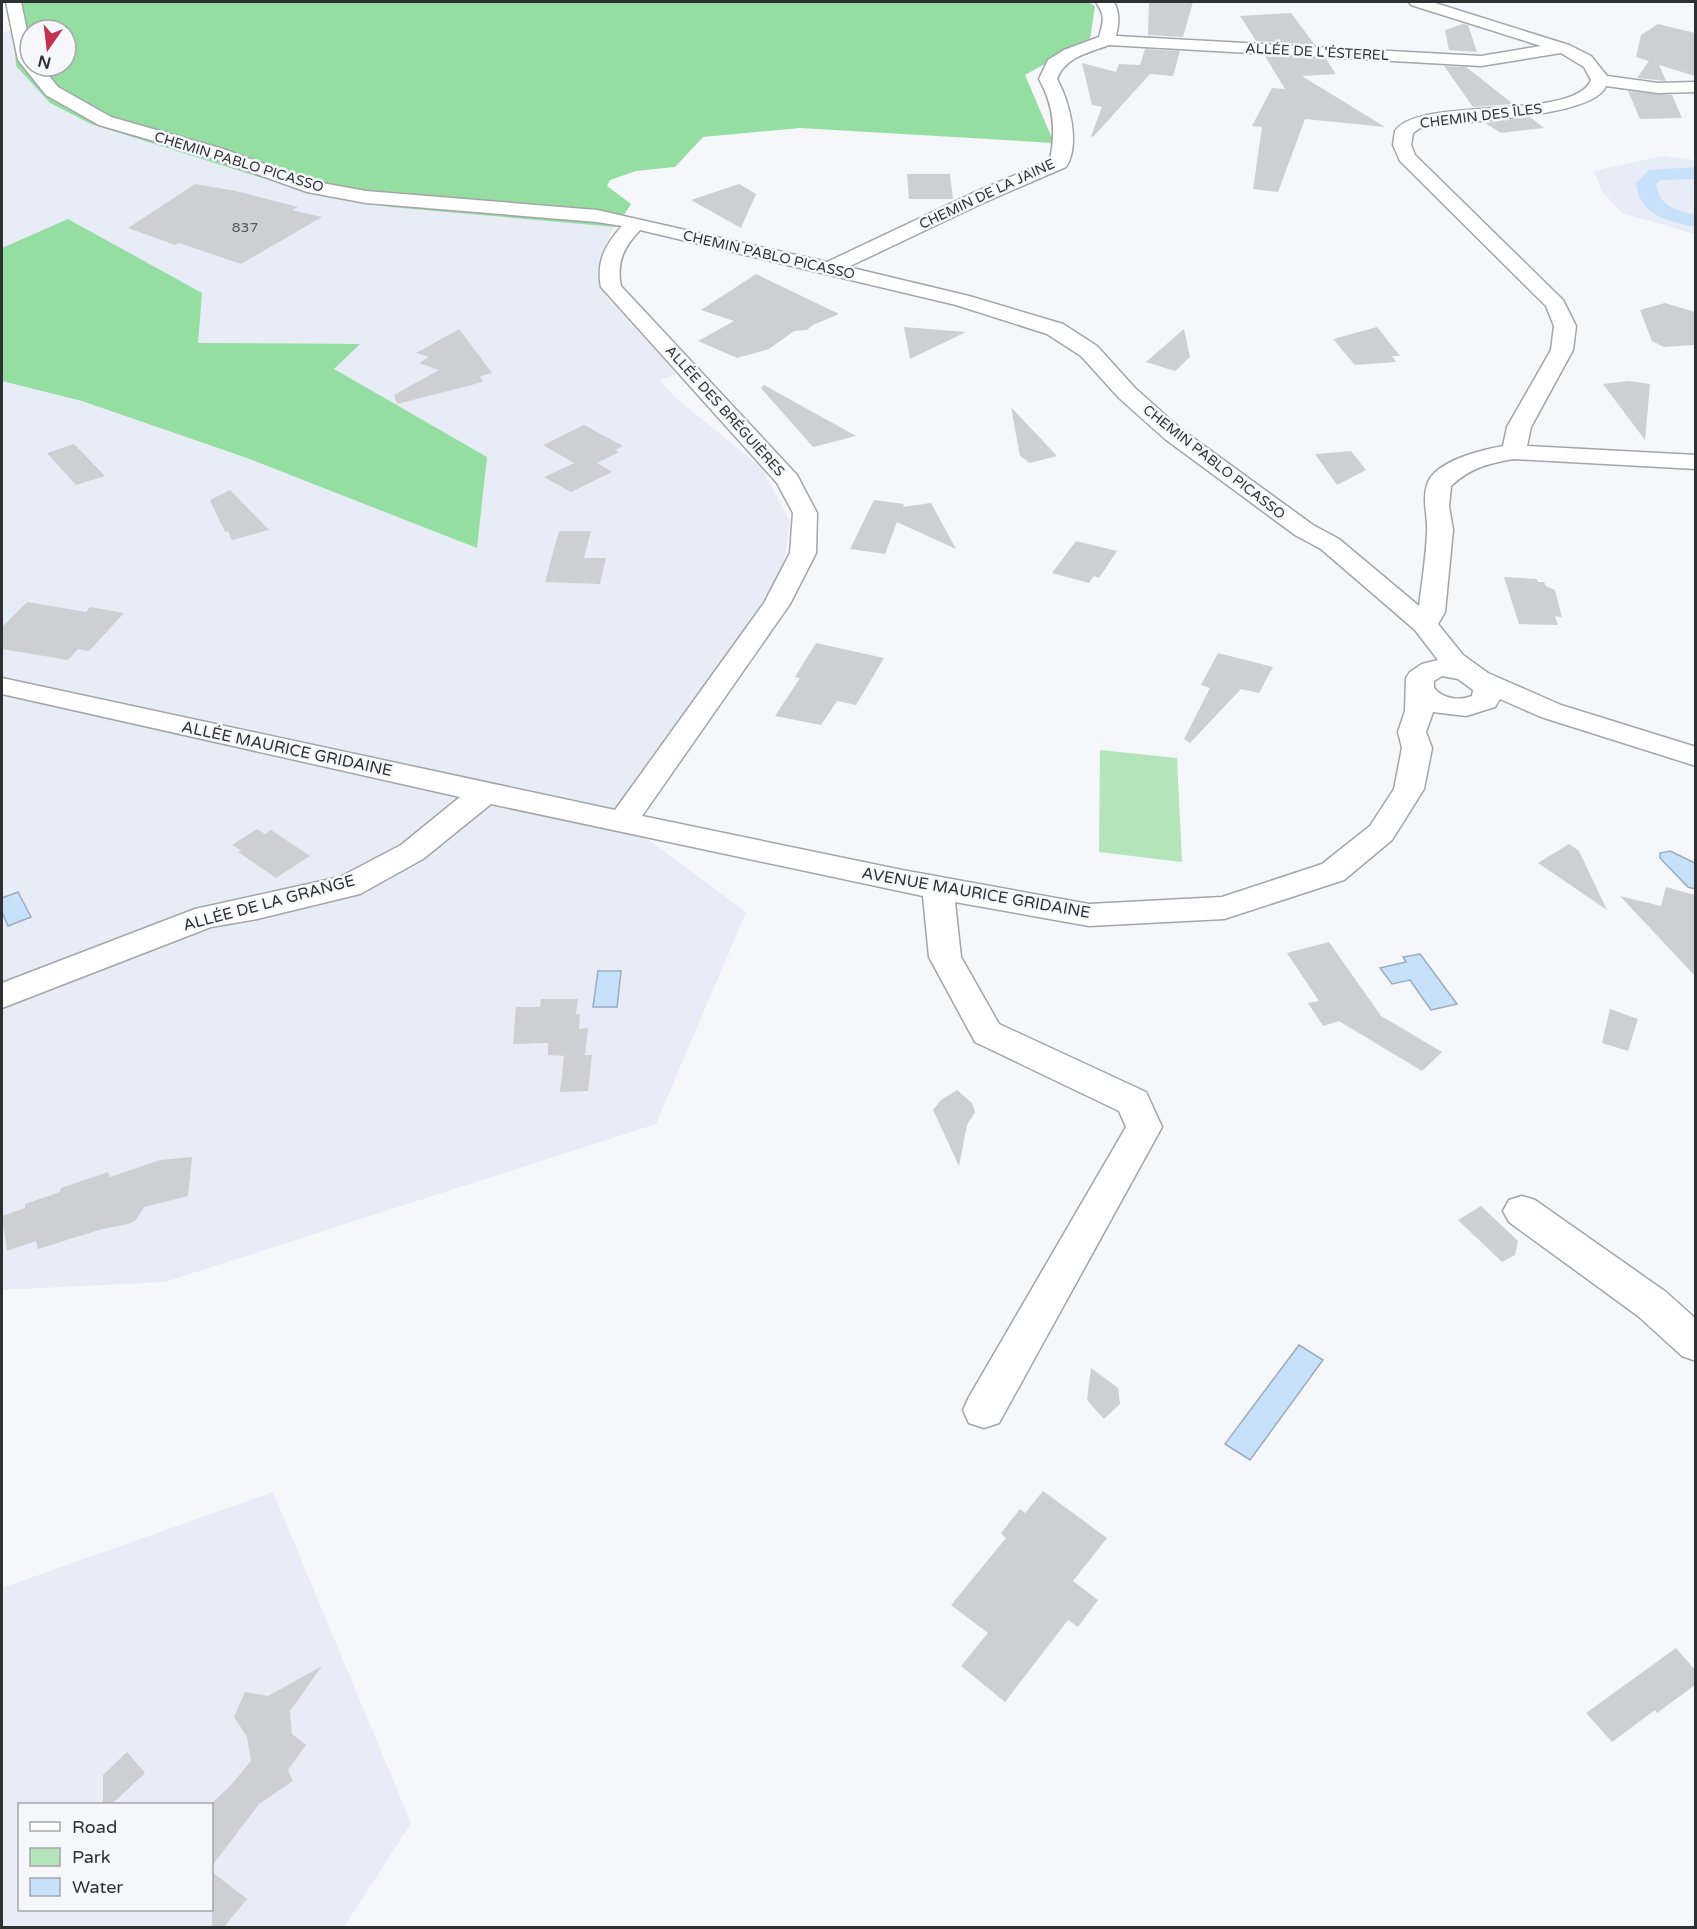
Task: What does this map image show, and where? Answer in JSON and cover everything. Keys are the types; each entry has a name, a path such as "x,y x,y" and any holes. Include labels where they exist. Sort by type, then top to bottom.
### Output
{"street":[{"name":"CHEMIN PABLO PICASSO","path":"13,2 18,27"},
{"path":"1103,2 1108,4 1112,18 1107,40"},
{"path":"1417,2 1534,47 1563,48 1580,56 1595,67 1600,80 1658,88 1695,87"},
{"name":"ALLÉE DE L'ÉSTEREL","path":"1107,40 1481,61 1534,47"},
{"name":"CHEMIN DE LA JAINE","path":"828,268 1059,163 1065,138 1058,95 1048,79 1054,64 1070,54 1107,40"},
{"name":"CHEMIN PABLO PICASSO","path":"42,78 52,91 105,121 216,153 307,186 366,196 597,216 636,223 962,300 1055,329 1089,351 1127,393 1173,434 1304,530 1330,544 1427,621 1473,691"},
{"name":"CHEMIN DES ÎLES","path":"1514,452 1519,427 1562,350 1565,326 1556,304 1407,157 1402,145 1404,131 1414,124 1432,120 1545,108 1586,98 1596,90 1600,80"},
{"name":"ALLÉE DES BRÉGUIÈRES","path":"623,821 777,604 803,553 805,513 788,480 611,287 606,270 612,254 620,239 636,223"},
{"path":"1473,691 1456,709 1434,702 1422,682 1422,639 1427,621 1440,530 1437,506 1439,484 1455,467 1488,456 1514,452 1695,462"},
{"path":"1422,682 1442,668 1473,691 1522,706 1551,711 1695,757"},
{"name":"AVENUE MAURICE GRIDAINE","path":"572,811 938,887 1089,915 1224,908 1333,872 1381,833 1409,789 1417,748 1412,732 1419,711 1422,682"},
{"name":"ALLÉE MAURICE GRIDAINE","path":"2,686 572,811"},
{"path":"1417,748 1473,691"},
{"name":"ALLÉE DE LA GRANGE","path":"2,996 206,917 257,908 349,886 411,852 485,793"},
{"path":"938,887 945,957 987,1033 1133,1102 1144,1127 984,1410"},
{"path":"1522,1211 1652,1304 1695,1344"}],"shaded area":[{"path":"18,26 18,78 76,78 617,219 602,253 597,275 607,297 677,374 659,380 677,399 761,467 790,521 783,568 623,821 746,912 656,1124 165,1282 2,1290 2,33"},
{"path":"1662,156 1695,160 1695,234 1622,213 1602,192 1594,171"},
{"path":"273,1492 411,1823 344,1927 2,1927 2,1588"}],"green space":[{"path":"7,2 1088,2 1095,6 1090,39 1025,75 1054,143 800,128 703,137 675,167 636,171 610,180 607,186 631,204 616,227 390,207 259,177 91,124 50,103 27,78 78,78 78,18 18,18 18,68 13,25"},
{"path":"68,219 202,293 198,343 360,344 334,369 487,457 477,548 247,458 82,401 2,381 2,248"},
{"path":"1100,750 1177,758 1182,862 1099,852"}],"water":[{"path":"1670,851 1695,863 1695,889 1688,887 1660,858 1660,853"},
{"path":"18,892 31,917 8,926 2,912 2,898"},
{"path":"1420,954 1457,1004 1431,1010 1410,980 1392,984 1380,968 1406,962 1403,957"},
{"path":"598,971 621,971 617,1007 593,1007"},
{"path":"1299,1345 1323,1360 1250,1460 1225,1444"}],"building":[{"path":"1149,2 1193,2 1183,37 1148,35"},
{"path":"1291,13 1315,45 1256,41 1240,16"},
{"path":"1463,24 1468,25 1477,52 1449,50 1445,30"},
{"path":"1658,24 1695,33 1695,76 1659,65 1666,81 1637,78 1649,61 1636,57 1641,35"},
{"path":"1145,49 1180,51 1173,76 1150,74 1093,137 1091,136 1102,107 1092,105 1082,63 1116,72 1119,64 1140,65"},
{"path":"1265,56 1326,59 1336,74 1302,76 1385,127 1305,119 1278,192 1253,189 1262,127 1252,126 1272,88 1285,89"},
{"path":"1444,66 1466,67 1513,104 1473,107"},
{"path":"1628,91 1672,95 1682,118 1640,119"},
{"path":"1530,117 1544,128 1501,133 1485,123"},
{"path":"907,174 950,174 953,199 909,199"},
{"path":"195,184 236,191 298,207 292,210 322,217 241,264 179,243 175,245 128,228"},
{"path":"739,184 756,194 741,228 691,200"},
{"path":"756,274 839,314 807,330 794,331 769,349 737,358 698,341 734,321 701,310"},
{"path":"1665,303 1695,312 1695,345 1664,347 1652,341 1640,310"},
{"path":"904,327 966,332 910,359"},
{"path":"1377,327 1400,356 1392,356 1396,362 1355,365 1333,339"},
{"path":"459,329 492,373 480,376 483,382 397,404 394,395 439,370 419,363 429,357 416,353"},
{"path":"1184,329 1190,357 1175,371 1146,362"},
{"path":"1629,381 1650,384 1645,440 1603,384"},
{"path":"764,385 856,436 813,447 761,388"},
{"path":"1011,407 1057,456 1030,463 1020,456"},
{"path":"584,425 623,446 615,450 619,452 597,463 612,472 571,492 544,477 574,463 543,445"},
{"path":"74,444 105,476 76,485 47,453"},
{"path":"1351,451 1366,470 1337,485 1315,454"},
{"path":"230,490 269,530 232,540 228,531 225,532 210,500"},
{"path":"874,500 904,504 903,507 931,503 956,549 897,522 885,554 850,549"},
{"path":"559,531 591,531 584,558 606,558 600,584 545,582"},
{"path":"1076,541 1117,551 1099,578 1094,576 1089,583 1052,573"},
{"path":"1504,577 1537,579 1538,582 1544,582 1546,586 1555,590 1562,617 1555,616 1558,625 1519,624"},
{"path":"27,602 86,612 90,607 124,613 89,651 78,649 68,660 2,649 2,627"},
{"path":"816,643 884,658 856,705 837,701 821,725 775,716 800,678 795,677"},
{"path":"1218,653 1273,667 1259,693 1241,689 1190,743 1184,739 1210,688 1201,685"},
{"path":"257,829 265,834 271,830 310,856 276,878 238,852 241,850 232,845"},
{"path":"1569,844 1579,851 1607,910 1538,863"},
{"path":"1666,887 1695,895 1695,976 1620,896 1661,906"},
{"path":"1329,942 1381,1016 1442,1052 1422,1071 1339,1021 1323,1026 1308,1003 1319,1001 1287,953"},
{"path":"541,999 578,999 576,1014 580,1014 579,1029 588,1028 585,1055 592,1055 588,1091 560,1092 564,1056 548,1055 548,1043 513,1044 516,1007 540,1007"},
{"path":"1610,1009 1638,1019 1628,1051 1602,1043"},
{"path":"957,1090 972,1103 975,1112 967,1125 959,1166 933,1110 941,1100"},
{"path":"192,1157 188,1196 144,1207 135,1221 128,1224 102,1229 38,1249 36,1241 7,1251 2,1216 25,1208 25,1204 60,1192 61,1188 108,1172 110,1177 160,1160"},
{"path":"1481,1206 1518,1241 1515,1255 1502,1262 1458,1220"},
{"path":"1091,1368 1118,1388 1120,1404 1104,1419 1087,1400"},
{"path":"1043,1491 1107,1538 1073,1581 1098,1600 1078,1627 1068,1620 1005,1702 961,1666 988,1633 951,1605 1006,1538 1001,1533 1020,1509 1025,1513"},
{"path":"1676,1648 1695,1670 1695,1685 1657,1713 1655,1710 1612,1742 1586,1713"},
{"path":"322,1666 290,1711 292,1734 306,1745 288,1770 293,1781 259,1804 213,1865 212,1803 251,1761 247,1737 234,1717 245,1692 268,1696"},
{"path":"127,1752 145,1773 113,1803 103,1803 103,1775"},
{"path":"213,1873 247,1899 223,1928 212,1928"}],"waterway":[{"path":"1696,173 1656,174 1646,183 1647,193 1656,207 1669,214 1696,221"}]}
